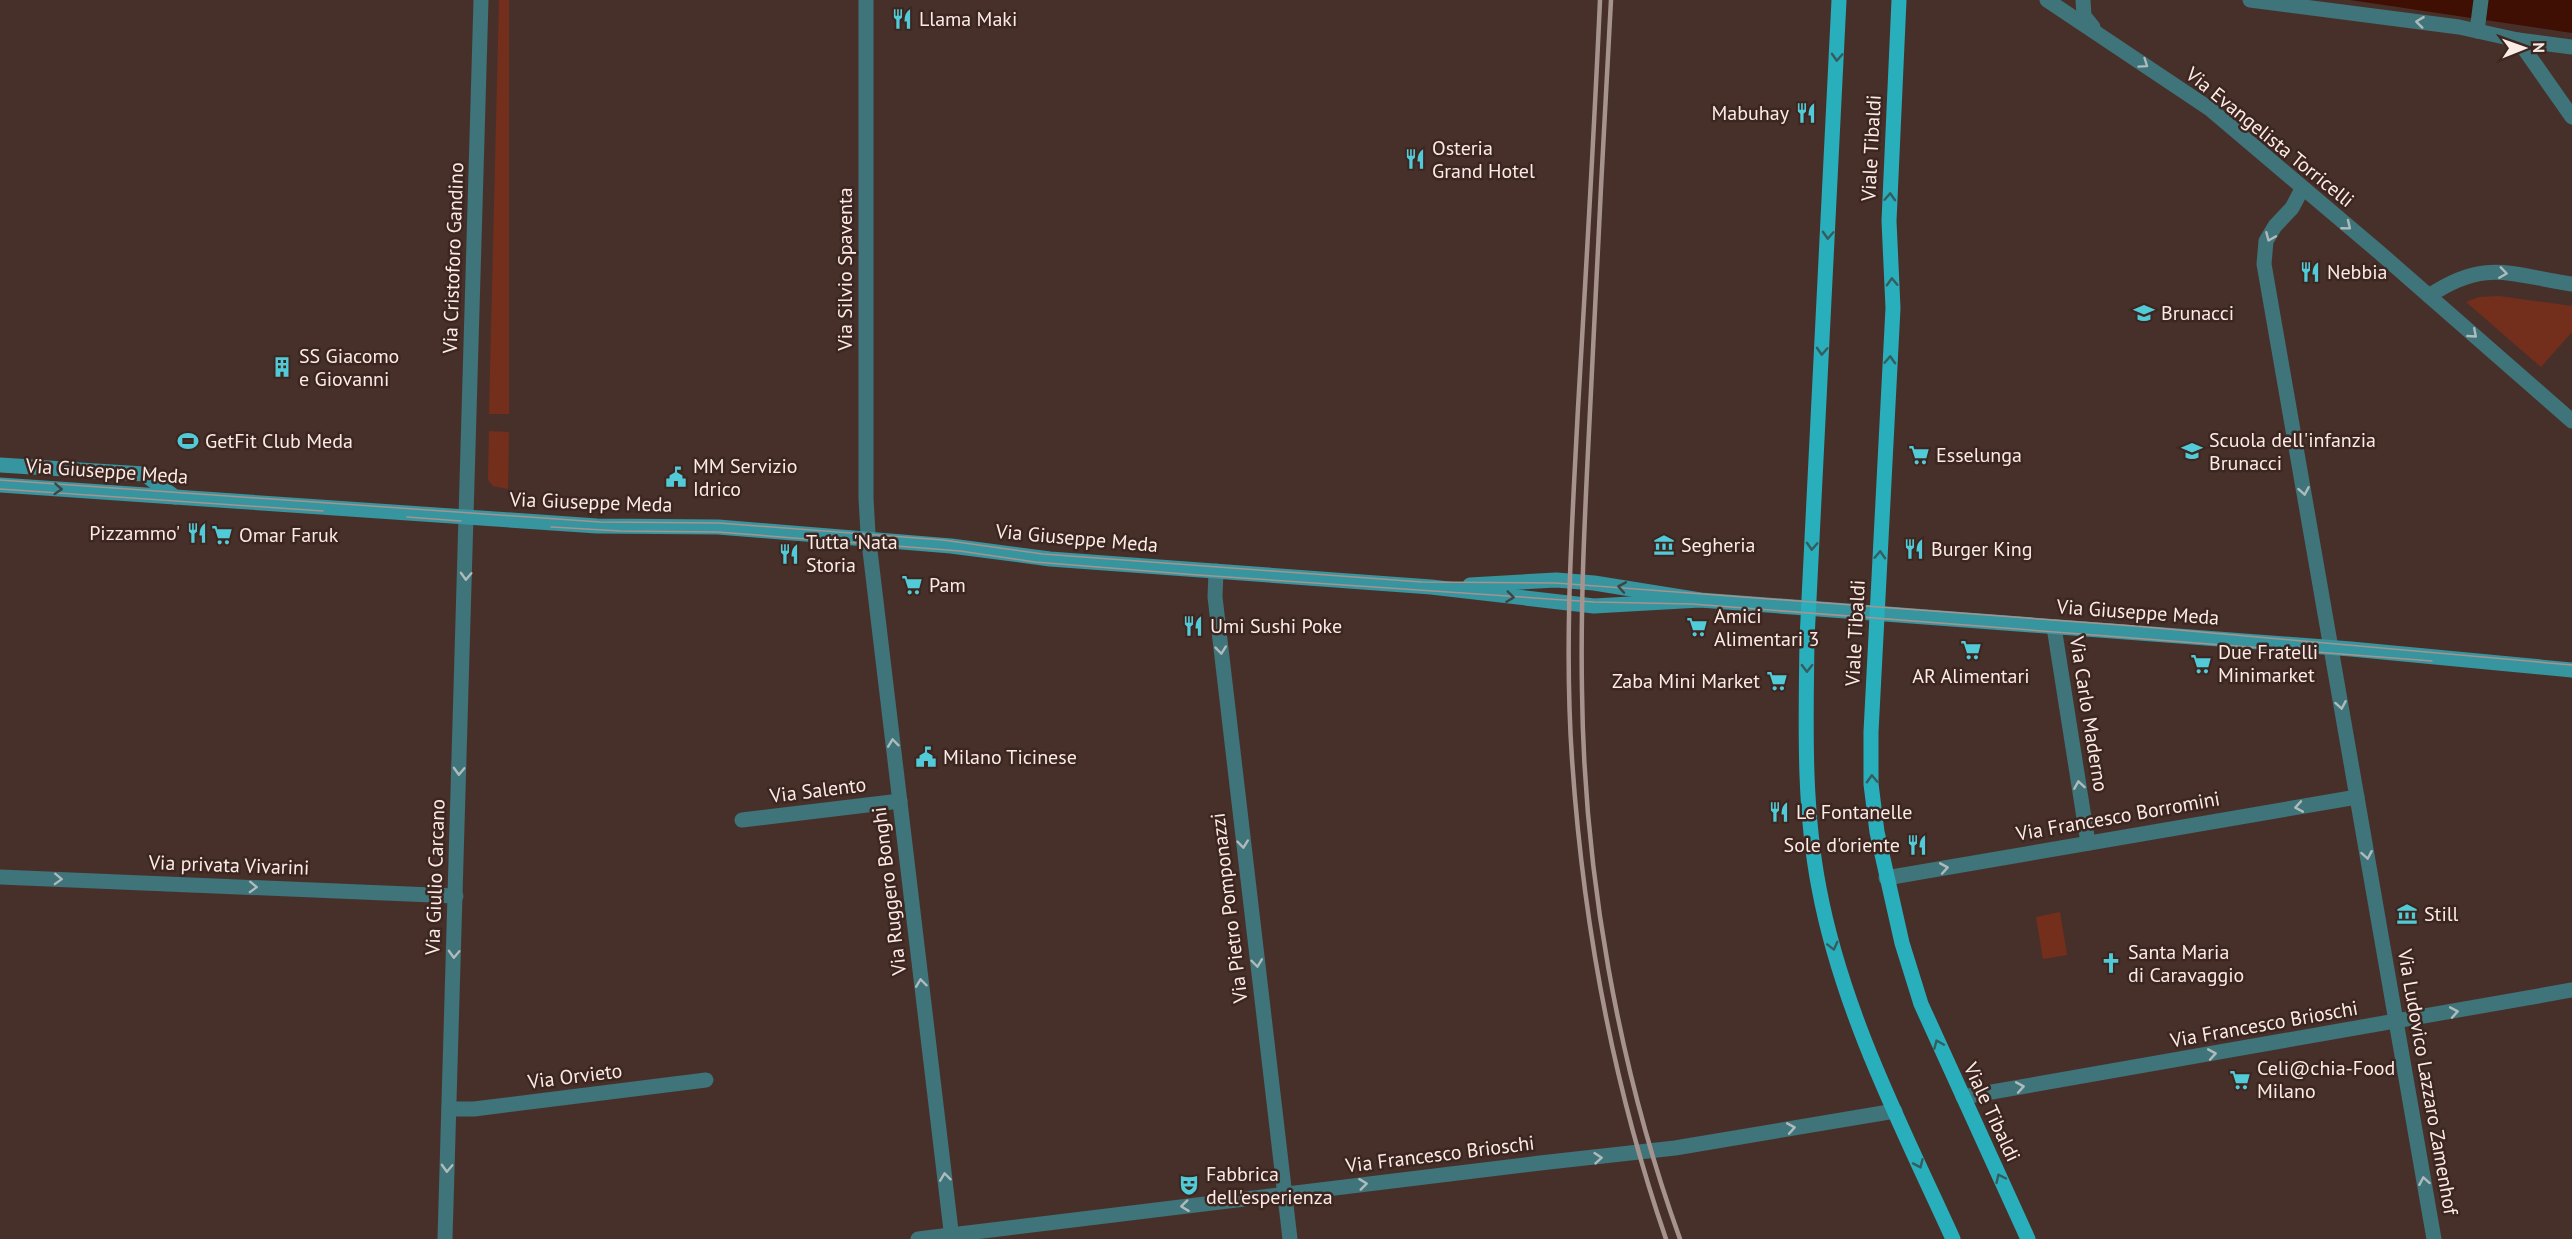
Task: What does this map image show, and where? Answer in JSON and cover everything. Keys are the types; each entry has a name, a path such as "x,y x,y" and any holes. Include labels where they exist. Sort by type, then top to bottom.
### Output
{"main road":[{"name":"Viale Tibaldi","path":"1839,0 1809,609 1807,776 1812,841 1819,889 1839,969 1869,1053 1953,1239"},
{"name":"Viale Tibaldi","path":"1899,0 1889,221 1893,308 1876,614 1871,784 1887,878 1902,943 1921,1004 2028,1239"}],"street":[{"name":"Via Cristoforo Gandino","path":"467,517 482,0"},
{"name":"Via Silvio Spaventa","path":"866,0 866,498 868,539"},
{"name":"Via Evangelista Torricelli","path":"2048,0 2210,109 2572,421"},
{"path":"2083,0 2084,16 2096,31"},
{"path":"2250,0 2459,27 2518,40 2572,47"},
{"path":"2477,31 2481,8"},
{"path":"2518,40 2572,117"},
{"name":"Via Ludovico Lazzaro Zamenhof","path":"2302,189 2292,208 2275,226 2266,241 2264,264 2434,1239"},
{"path":"2429,296 2460,278 2477,272 2494,271 2572,284"},
{"path":"0,465 144,474 175,497"},
{"name":"Via Giuseppe Meda","path":"0,485 597,526 693,526 868,539 951,546 1040,558 1431,587 1594,606 1700,600"},
{"name":"Via Giulio Carcano","path":"444,1239 467,517"},
{"name":"Via Ruggero Bonghi","path":"868,539 952,1237"},
{"name":"Via Pietro Pomponazzi","path":"1216,571 1215,597 1290,1239"},
{"name":"Via Giuseppe Meda","path":"1431,587 1556,580 1594,582 1700,600 2331,648 2572,670"},
{"name":"Via Carlo Maderno","path":"2054,627 2088,843"},
{"name":"Via Francesco Borromini","path":"1887,878 2357,797"},
{"name":"Via Salento","path":"742,820 900,801"},
{"name":"Via privata Vivarini","path":"0,877 456,896"},
{"name":"Via Francesco Brioschi","path":"1963,1097 2572,990"},
{"name":"Via Orvieto","path":"448,1109 474,1110 706,1080"},
{"name":"Via Francesco Brioschi","path":"918,1239 952,1237 1284,1194 1623,1155 1895,1111"}],"shaded area":[{"path":"499,0 509,0 509,414 489,414"},
{"path":"2350,0 2572,0 2572,33"},
{"path":"2499,296 2572,306 2572,332 2541,367 2466,302 2479,297"},
{"path":"489,431 509,432 508,489 493,486 488,480"},
{"path":"2060,912 2067,955 2043,959 2036,917"}],"tram line":[{"path":"0,480 600,522 719,523 943,540 1043,554 1422,582 1556,583 2134,626 2572,665"},
{"path":"0,489 323,511"},
{"path":"407,517 461,521"},
{"path":"551,527 621,531 718,532 960,551 1035,562 1198,575 1594,602 1692,604 2432,661"}],"railway":[{"path":"1600,0 1571,540 1569,671 1572,759 1584,881 1603,1002 1630,1122 1666,1239"},
{"path":"1611,0 1584,530 1582,611 1584,760 1589,829 1598,899 1622,1038 1658,1174 1680,1239"}],"place":[{"name":"Llama Maki","path":"902,19"},
{"name":"Mabuhay","path":"1806,113"},
{"name":"Osteria Grand Hotel","path":"1415,159"},
{"name":"Nebbia","path":"2310,272"},
{"name":"Brunacci","path":"2144,313"},
{"name":"SS Giacomo e Giovanni","path":"282,367"},
{"name":"GetFit Club Meda","path":"188,441"},
{"name":"Scuola dell'infanzia Brunacci","path":"2192,451"},
{"name":"Esselunga","path":"1919,455"},
{"name":"MM Servizio Idrico","path":"676,477"},
{"name":"Pizzammo'","path":"197,533"},
{"name":"Omar Faruk","path":"222,535"},
{"name":"Segheria","path":"1664,545"},
{"name":"Burger King","path":"1914,549"},
{"name":"Tutta 'Nata Storia","path":"789,554"},
{"name":"Pam","path":"912,585"},
{"name":"Umi Sushi Poke","path":"1193,626"},
{"name":"Amici Alimentari 3","path":"1697,627"},
{"name":"AR Alimentari","path":"1971,650"},
{"name":"Due Fratelli Minimarket","path":"2201,664"},
{"name":"Zaba Mini Market","path":"1777,681"},
{"name":"Milano Ticinese","path":"926,757"},
{"name":"Le Fontanelle","path":"1779,812"},
{"name":"Sole d'oriente","path":"1917,845"},
{"name":"Still","path":"2407,914"},
{"name":"Santa Maria di Caravaggio","path":"2111,963"},
{"name":"Celi@chia-Food Milano","path":"2240,1080"},
{"name":"Fabbrica dell'esperienza","path":"1189,1185"}]}
